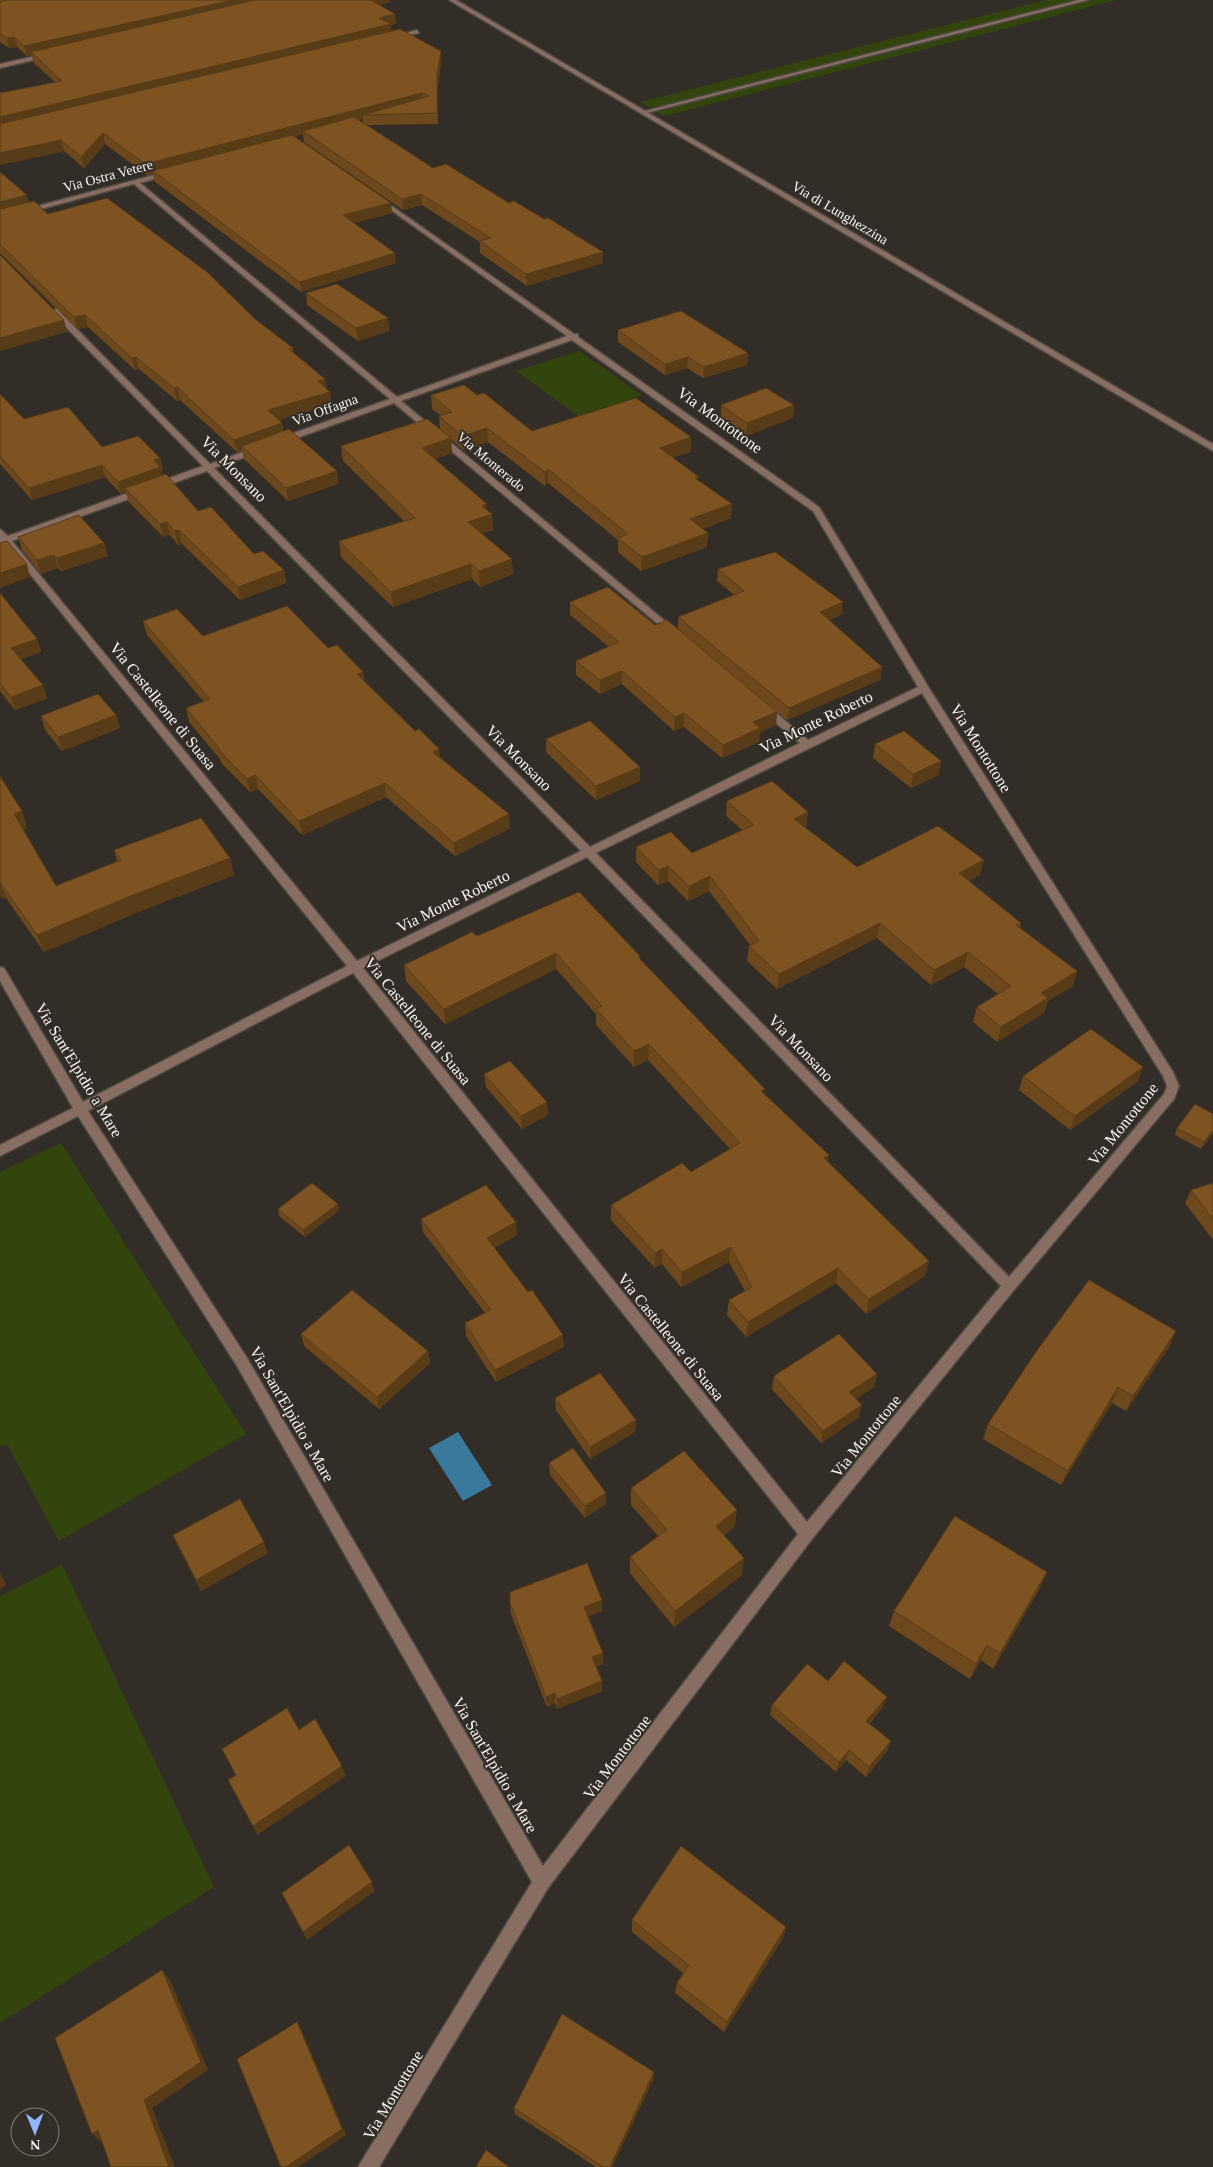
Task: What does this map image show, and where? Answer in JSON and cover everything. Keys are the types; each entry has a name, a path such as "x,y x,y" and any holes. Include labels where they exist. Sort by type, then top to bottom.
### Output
{"street":[{"name":"Via di Lunghezzina","path":"452,0 1213,448"},
{"path":"644,112 1085,0"},
{"path":"388,39 417,32"},
{"path":"0,66 57,54"},
{"name":"Via Ostra Vetere","path":"0,218 173,172"},
{"name":"Via Monterado","path":"135,182 684,642"},
{"name":"Via Montottone","path":"367,190 816,509 924,688 1169,1075 1173,1086 1170,1096 1009,1286 807,1534 542,1882 368,2167"},
{"name":"Via Monsano","path":"49,306 588,852 1009,1286"},
{"name":"Via Offagna","path":"274,444 575,336"},
{"path":"2,538 265,447"},
{"name":"Via Castelleone di Suasa","path":"2,538 355,967 807,1534"},
{"name":"Via Monte Roberto","path":"0,1151 81,1111 355,967 924,688"},
{"path":"753,699 807,744"},
{"name":"Via Sant'Elpidio a Mare","path":"0,971 81,1111 242,1362 542,1882"}],"green space":[{"path":"1046,0 1116,0 664,116 640,102"},
{"path":"579,351 642,395 578,416 516,371"},
{"path":"61,1143 246,1434 59,1541 7,1444 0,1447 0,1172"},
{"path":"62,1564 214,1887 0,2023 0,1597"}],"water":[{"path":"458,1432 492,1485 463,1501 429,1448"}],"building":[{"path":"8,0 233,0 24,46 14,37 7,38 0,33 0,2"},
{"path":"255,0 371,0 395,14 379,18 391,24 0,117 0,93 62,81 31,52"},
{"path":"400,29 441,51 437,75 437,113 363,115 429,96 422,93 145,164 103,133 81,157 61,140 0,153 0,124"},
{"path":"354,117 433,168 446,164 509,203 514,201 544,219 548,218 603,252 526,274 480,241 491,238 421,194 402,199 303,131"},
{"path":"292,135 391,203 343,215 395,253 300,282 153,171"},
{"path":"0,172 27,195 0,202"},
{"path":"107,198 207,272 255,319 293,348 289,349 325,379 318,381 330,392 268,410 282,423 234,440 177,387 174,388 136,357 132,358 85,315 74,317 0,244 0,209 34,201 48,214"},
{"path":"0,255 64,320 0,338"},
{"path":"337,284 388,318 356,328 306,293"},
{"path":"681,311 748,353 704,367 688,357 665,364 618,330"},
{"path":"464,385 477,395 484,393 532,431 636,398 691,437 660,448 699,477 695,478 732,504 690,519 708,533 642,557 618,538 628,534 548,469 545,472 487,428 462,436 439,416 452,412 431,395"},
{"path":"766,388 794,405 747,423 721,405"},
{"path":"0,394 24,419 68,407 102,447 138,436 160,458 154,460 160,467 118,482 102,465 29,488 0,456"},
{"path":"427,419 451,438 422,448 487,504 482,506 492,514 468,522 512,559 479,571 471,564 391,592 339,541 415,518 341,446"},
{"path":"289,429 337,471 286,488 242,446"},
{"path":"166,474 198,511 211,507 254,554 263,551 284,570 238,587 179,530 175,531 167,522 160,524 125,488"},
{"path":"79,515 104,543 57,558 54,555 37,560 18,537"},
{"path":"7,541 27,564 0,573 0,543"},
{"path":"775,552 843,602 820,612 882,667 789,708 678,617 744,591 718,569"},
{"path":"608,587 655,625 667,620 777,712 753,722 760,728 723,745 684,713 675,717 622,671 600,680 576,661 619,642 570,602"},
{"path":"0,593 37,639 11,648 43,685 11,697 0,683"},
{"path":"287,606 328,648 337,645 363,672 357,674 415,731 419,729 439,749 433,752 509,814 454,843 385,783 299,821 255,775 247,779 218,749 186,708 210,699 143,621 177,609 203,636"},
{"path":"98,694 116,715 58,737 41,716"},
{"path":"590,721 640,767 596,786 546,739"},
{"path":"904,731 941,761 913,774 875,744"},
{"path":"0,776 22,811 14,814 56,886 121,860 114,850 201,818 230,858 133,895 37,935 0,882"},
{"path":"772,781 808,812 794,819 857,867 938,826 984,860 959,873 1021,923 1016,925 1077,971 1041,993 1048,998 1001,1027 977,1007 1011,986 968,952 934,970 880,923 779,974 749,946 759,941 710,876 689,886 668,866 659,870 636,847 671,832 692,853 754,825 727,801"},
{"path":"579,892 640,956 638,957 765,1089 761,1091 829,1155 824,1158 929,1261 869,1299 838,1268 748,1322 729,1300 752,1287 731,1247 682,1272 662,1249 655,1253 611,1205 682,1163 691,1172 740,1143 649,1044 634,1051 596,1009 602,1006 556,953 444,1009 404,965 472,932 477,936"},
{"path":"1091,1029 1143,1067 1075,1116 1023,1076"},
{"path":"510,1061 547,1102 521,1116 484,1074"},
{"path":"1195,1104 1213,1114 1213,1130 1204,1142 1177,1128"},
{"path":"312,1183 338,1204 303,1230 278,1209"},
{"path":"1213,1183 1213,1219 1191,1190"},
{"path":"486,1185 516,1222 487,1238 528,1292 532,1290 563,1335 495,1370 465,1323 491,1310 421,1219"},
{"path":"1089,1280 1176,1331 1133,1396 1118,1387 1068,1471 988,1424 1038,1349"},
{"path":"352,1290 428,1351 377,1397 301,1334"},
{"path":"839,1334 877,1374 849,1392 862,1405 823,1431 774,1376"},
{"path":"600,1373 636,1420 590,1447 555,1398"},
{"path":"573,1448 606,1493 585,1506 549,1463"},
{"path":"684,1451 737,1510 716,1526 744,1558 675,1611 630,1557 667,1530 631,1488"},
{"path":"240,1499 264,1542 196,1580 173,1535"},
{"path":"955,1516 1047,1572 1000,1653 987,1645 976,1664 894,1611"},
{"path":"587,1563 602,1600 584,1607 603,1653 592,1657 602,1681 557,1699 555,1693 546,1697 510,1603 510,1592"},
{"path":"844,1661 887,1697 866,1721 891,1741 869,1767 849,1750 839,1762 772,1705 807,1664 828,1681"},
{"path":"287,1708 299,1730 315,1719 342,1766 253,1826 228,1780 236,1775 222,1749"},
{"path":"349,1845 372,1882 303,1932 282,1893"},
{"path":"681,1846 786,1927 727,2022 677,1983 689,1965 632,1920"},
{"path":"162,1970 201,2062 144,2100 169,2167 111,2167 98,2130 92,2134 55,2038"},
{"path":"562,2014 654,2072 610,2167 603,2167 514,2108"},
{"path":"297,2022 342,2129 286,2167 281,2167 237,2059"},
{"path":"486,2150 509,2167 476,2167"}]}
